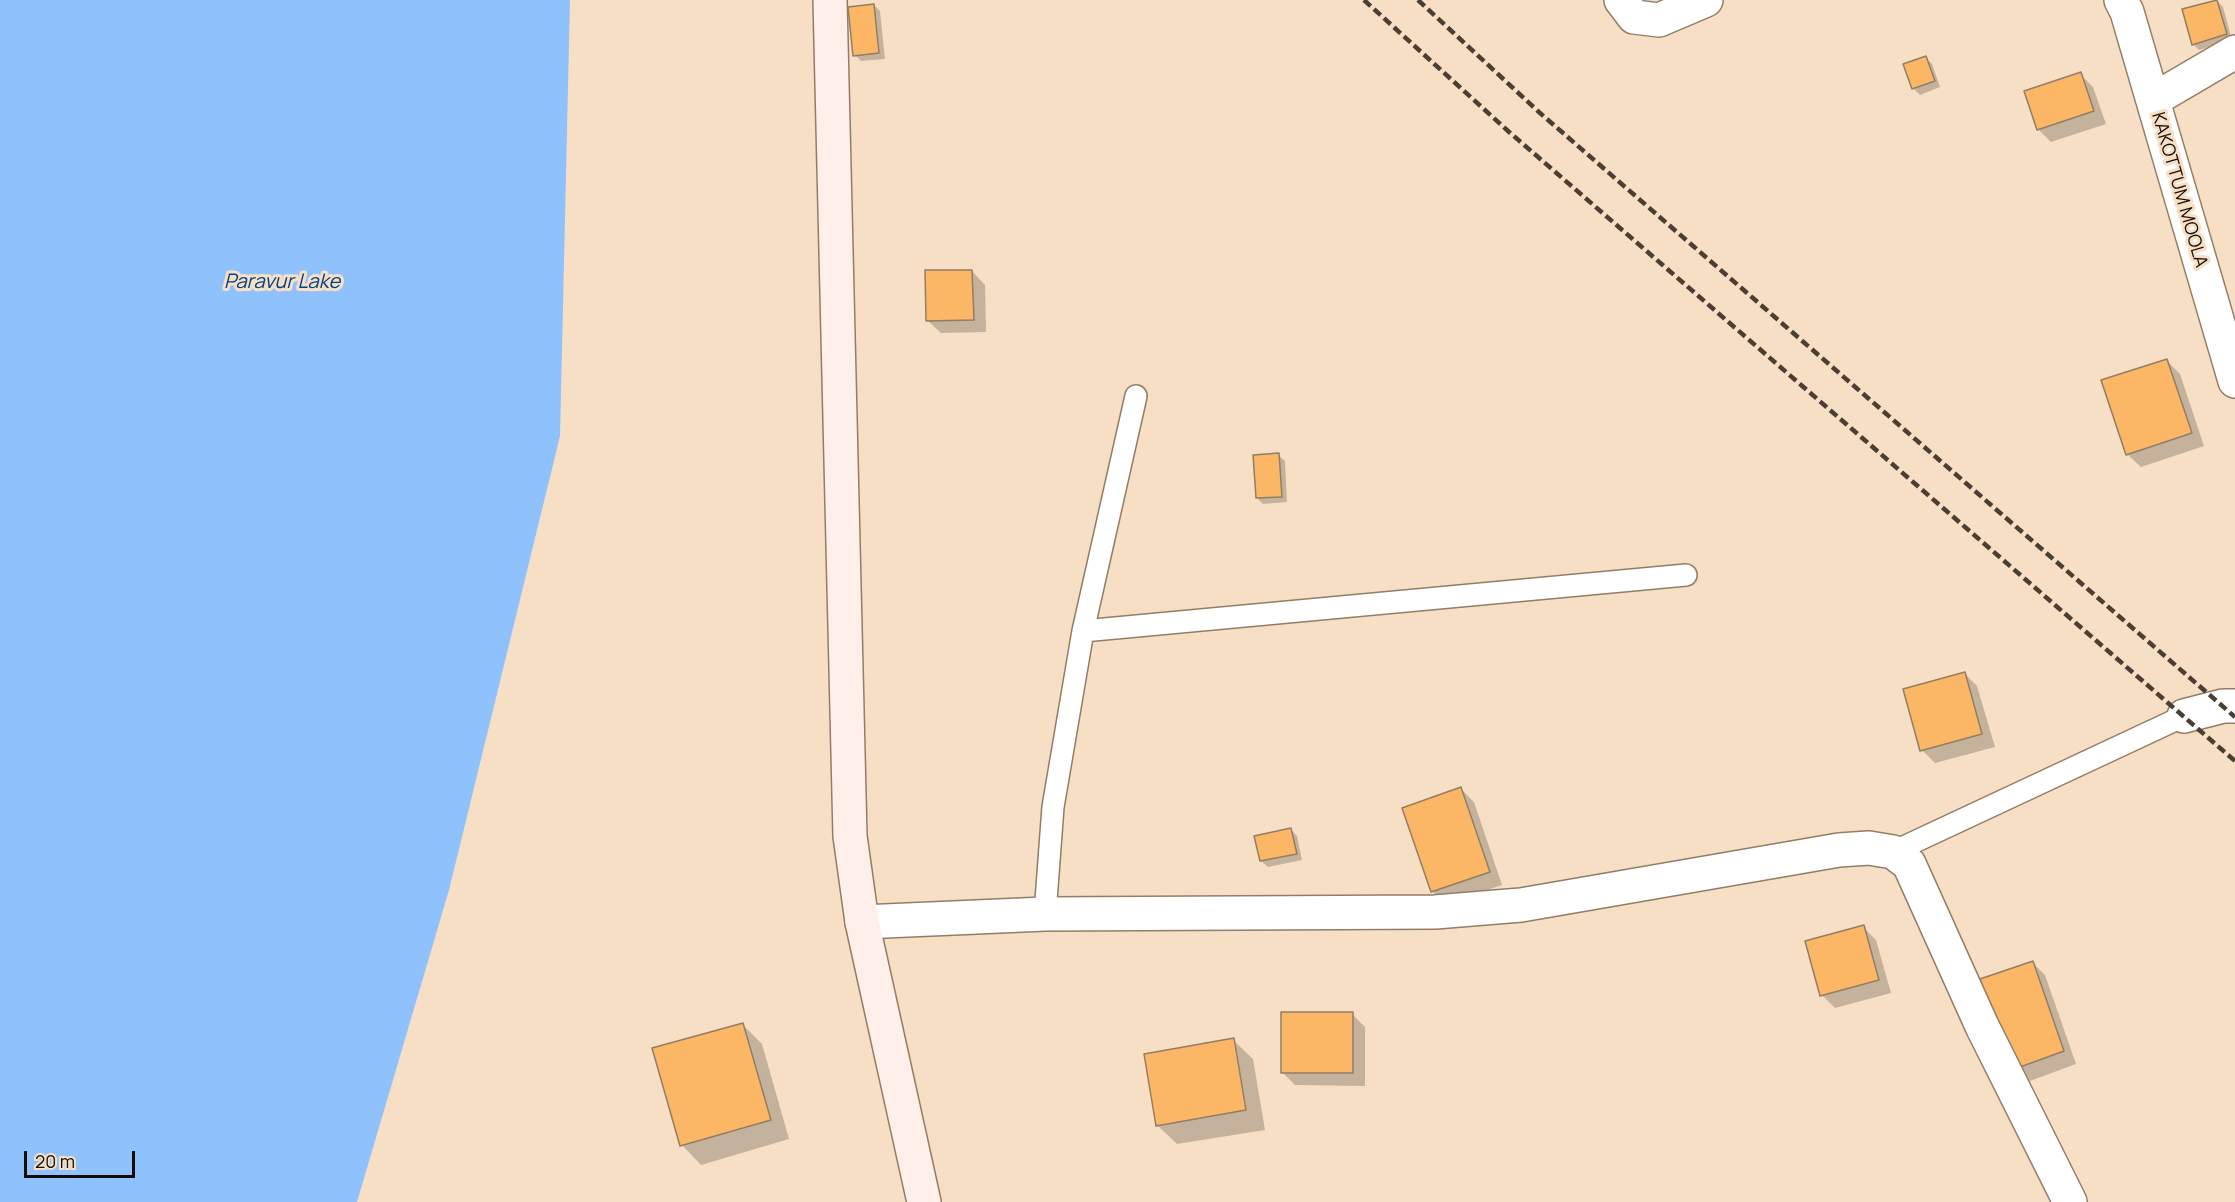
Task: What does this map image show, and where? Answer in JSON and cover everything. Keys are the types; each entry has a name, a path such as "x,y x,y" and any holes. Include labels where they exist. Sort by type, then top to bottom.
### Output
{"main road":[{"path":"830,0 850,836 862,922 924,1202"}],"street":[{"path":"1621,0 1634,17 1659,20 1706,0"},
{"name":"KAKOTTUM MOOLA","path":"2121,0 2127,12 2235,381"},
{"path":"2153,100 2235,52"},
{"path":"2184,716 2223,706 2235,706"},
{"path":"862,922 1045,914 1435,912 1521,905 1839,850 1869,848 1893,852 1909,864 1982,1026 2070,1202"}],"lane":[{"path":"1045,914 1053,807 1083,631 1136,396"},
{"path":"1083,631 1686,575"},
{"path":"1893,852 2184,716"}],"water":[{"name":"Paravur Lake","path":"0,0 570,0 560,436 449,890 357,1202 0,1202"}],"building":[{"path":"2217,0 2227,34 2192,45 2182,9"},
{"path":"874,4 879,53 853,56 848,7"},
{"path":"1926,56 1935,81 1912,89 1903,64"},
{"path":"2081,72 2094,111 2037,130 2024,91"},
{"path":"925,270 972,270 974,320 926,321"},
{"path":"2167,359 2192,433 2126,455 2101,380"},
{"path":"1279,453 1282,497 1256,498 1253,455"},
{"path":"1965,672 1982,734 1920,751 1903,689"},
{"path":"1461,787 1490,872 1431,892 1402,808"},
{"path":"1291,828 1297,854 1260,861 1254,836"},
{"path":"1864,925 1879,980 1820,996 1805,941"},
{"path":"2033,961 2064,1051 2012,1070 1980,979"},
{"path":"1281,1012 1353,1012 1353,1073 1281,1073"},
{"path":"743,1023 771,1120 680,1146 652,1048"},
{"path":"1234,1038 1246,1110 1156,1126 1144,1054"}],"railway":[{"path":"1364,0 1508,131 2235,761"},
{"path":"1418,0 1540,113 2235,717"}]}
